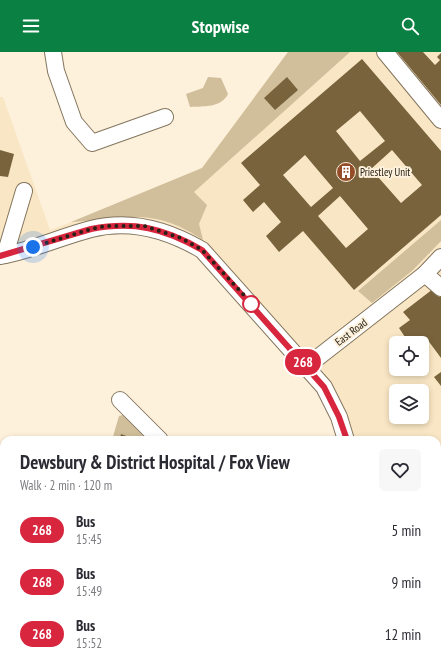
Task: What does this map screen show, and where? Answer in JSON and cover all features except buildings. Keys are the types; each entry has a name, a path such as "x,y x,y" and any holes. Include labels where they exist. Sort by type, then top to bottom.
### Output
{"street":[{"path":"53,52 56,72 74,122 92,143 165,117"},
{"path":"384,52 441,120"},
{"path":"3,255 24,191"},
{"path":"3,255 106,226 144,226 181,238 202,250 307,366 324,387 339,417 345,436"},
{"name":"East Road","path":"307,366 425,274 441,257"},
{"path":"425,274 441,288"},
{"path":"120,400 156,436"}],"shaded area":[{"path":"288,52 441,52 441,436 345,436 339,417 202,250 144,226 0,256 0,97 3,97 50,230 106,209 202,168"},
{"path":"288,52 350,52 194,192 207,205 199,224 203,240 185,229 169,222 154,219 124,217 71,222 202,168"},
{"path":"208,77 221,78 228,94 225,99 217,104 190,107 186,94 203,88"},
{"path":"441,220 441,241 413,270 372,303 358,291"},
{"path":"123,415 137,422 150,436 127,436 121,434 120,436 113,436 119,416"}],"bus line":[{"name":"268","path":"0,256 19,252 91,229 106,226 144,226 181,238 202,250 307,366 324,387 339,417 346,436"}],"place":[{"name":"Priestley Unit","path":"346,172"}],"route":[{"path":"33,247 91,229 106,226 144,226 181,238 202,250 254,306 251,304"}]}
